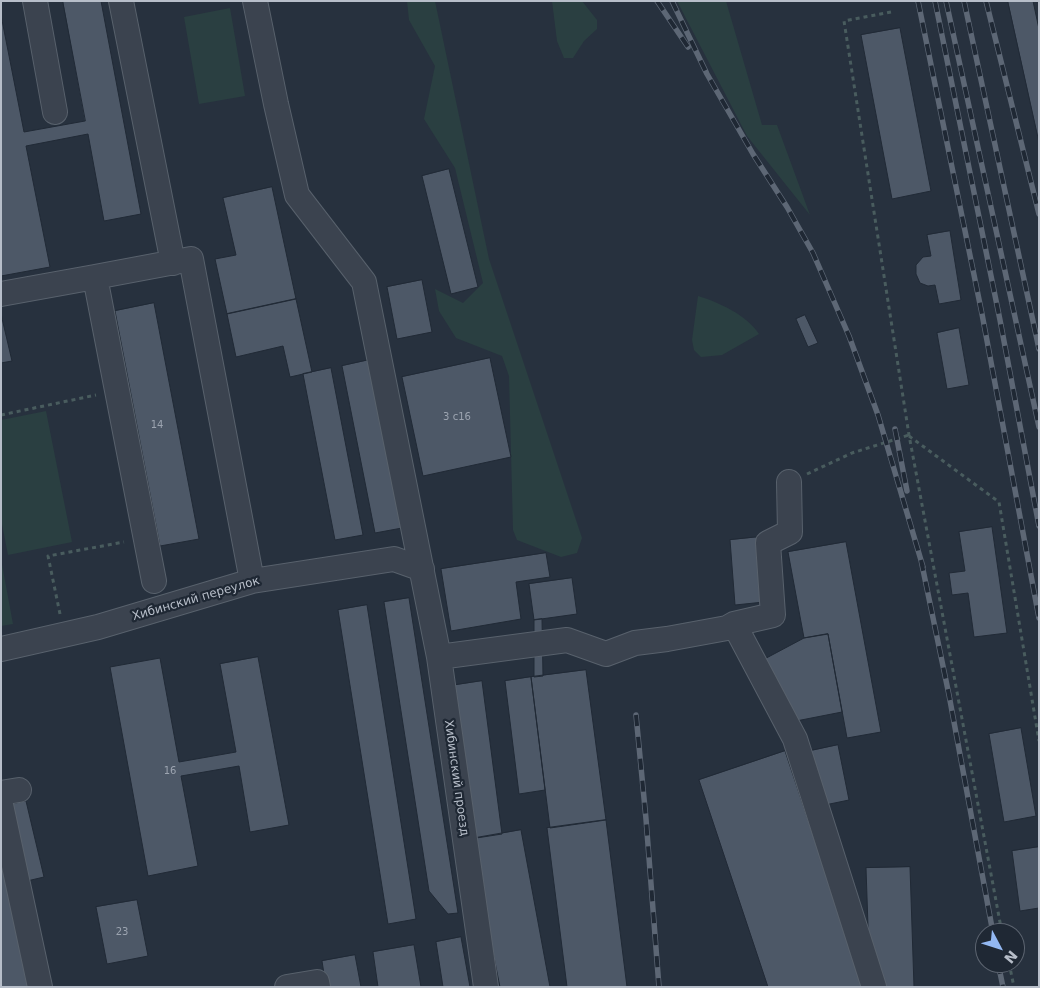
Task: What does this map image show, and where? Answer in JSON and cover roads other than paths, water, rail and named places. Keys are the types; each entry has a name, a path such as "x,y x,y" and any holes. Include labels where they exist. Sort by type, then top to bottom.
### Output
{"street":[{"path":"35,1 55,112"},
{"path":"121,1 173,263"},
{"name":"Хибинский проезд","path":"255,1 297,195 364,282 439,657 486,987"},
{"path":"1,294 191,259 252,582"},
{"path":"95,277 154,581"},
{"path":"439,657 568,640 606,654 635,643 727,628 734,624 773,615 768,543 790,532 789,482"},
{"name":"Хибинский переулок","path":"1,649 98,627 252,582 394,559 422,569"},
{"path":"734,624 795,739 874,987"},
{"path":"7,796 40,987"},
{"path":"288,987 317,982 318,987"}],"railway":[{"path":"657,1 688,47"},
{"path":"672,1 707,74 813,253 849,336 878,415 923,567"},
{"path":"918,1 982,314 1039,618"},
{"path":"935,1 1000,320 1039,526"},
{"path":"946,1 1039,427"},
{"path":"964,1 1039,349"},
{"path":"986,1 1039,214"},
{"path":"895,429 907,491"},
{"path":"921,560 949,695 991,923"},
{"path":"636,715 659,987"},
{"path":"1000,973 1003,987"}]}
